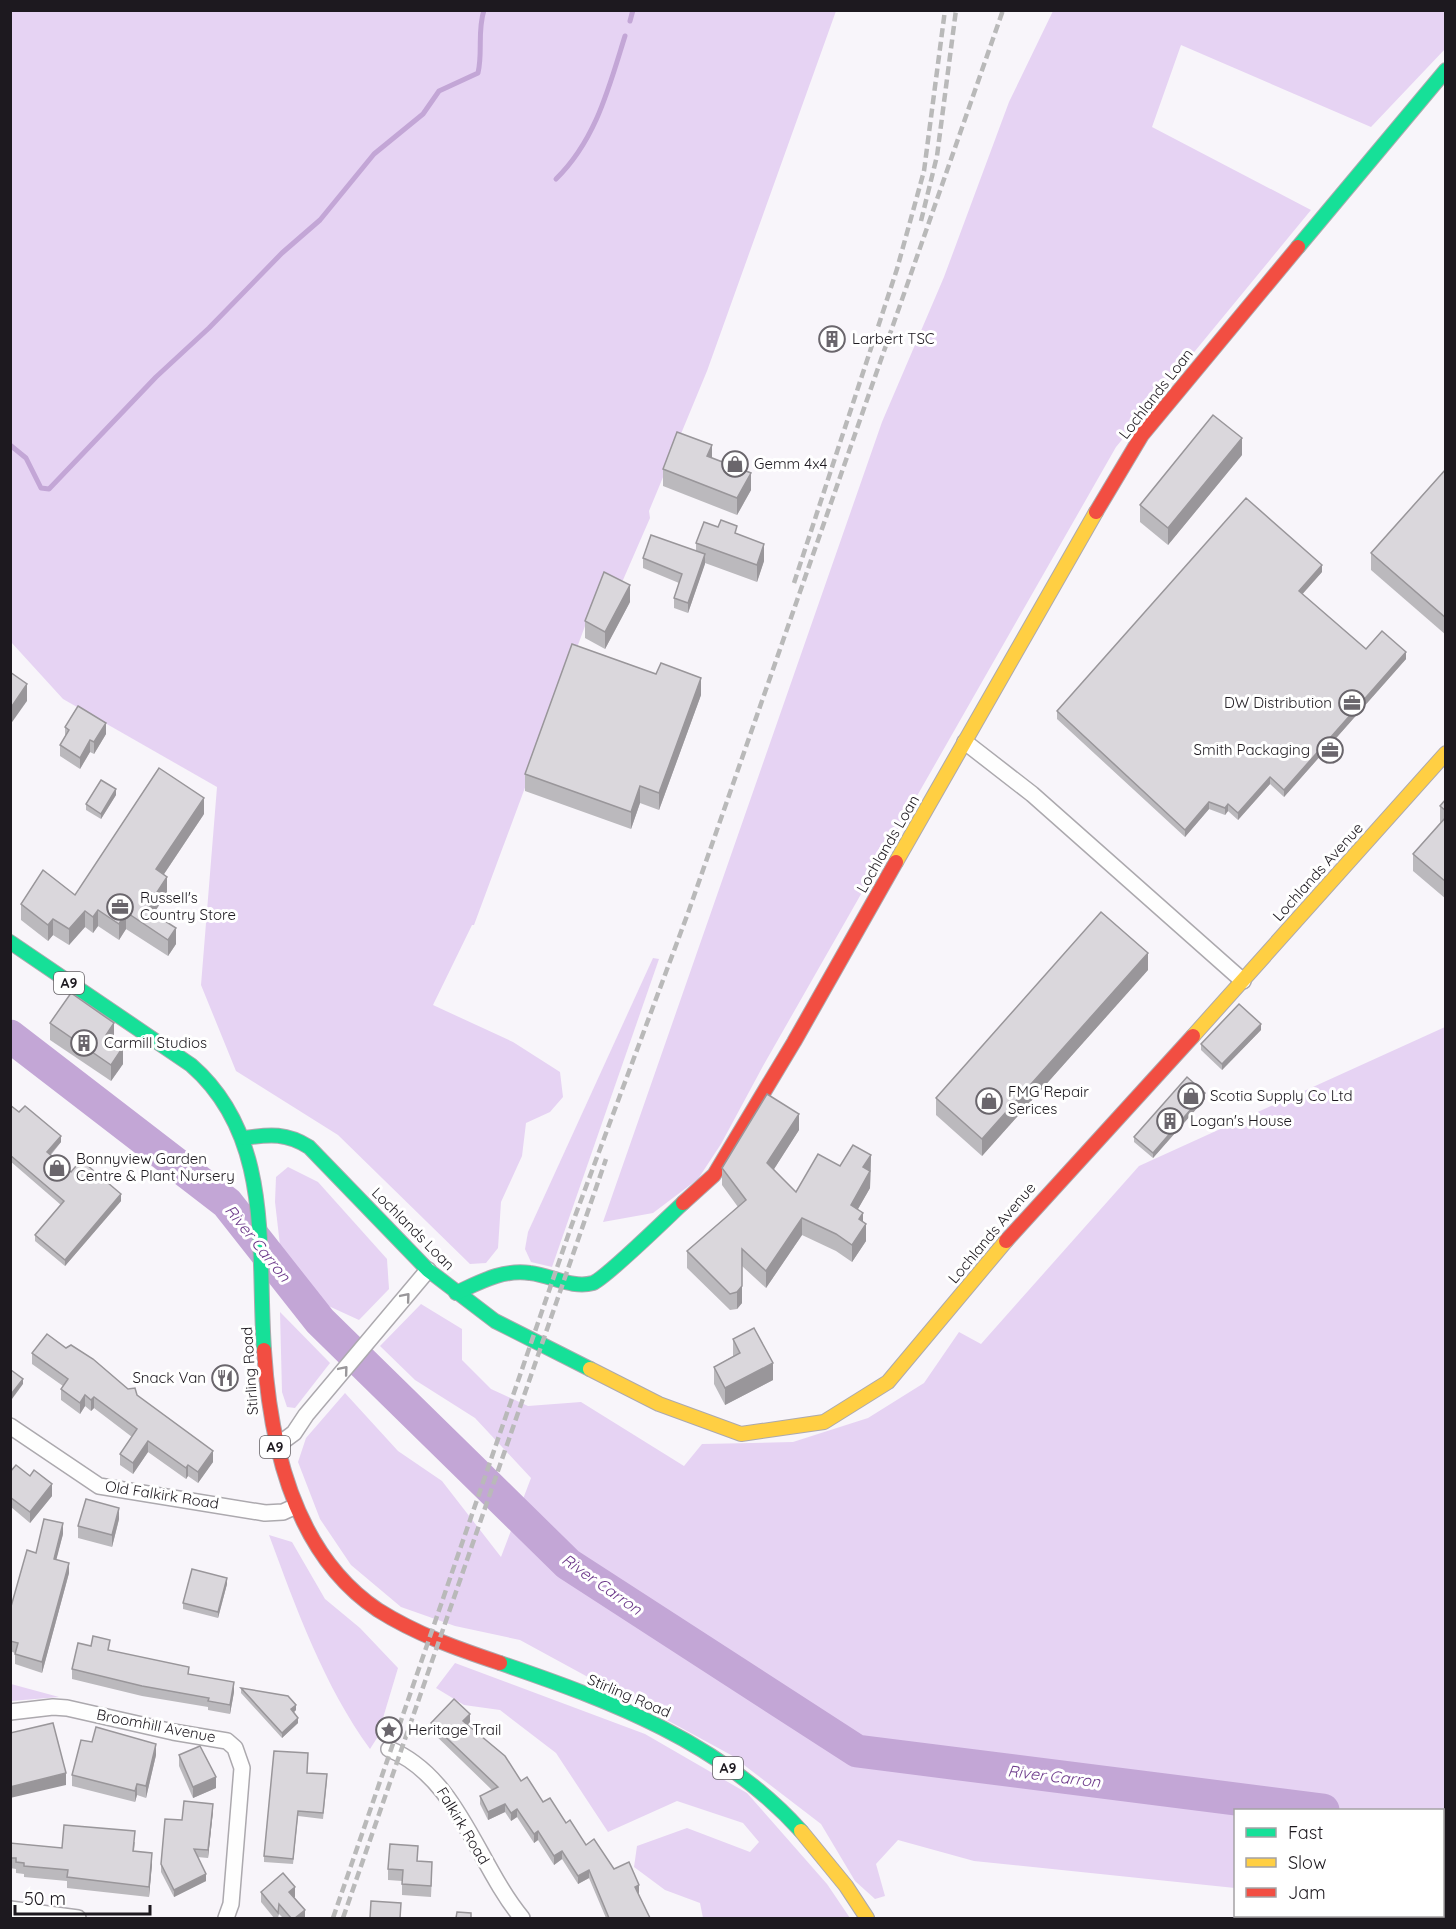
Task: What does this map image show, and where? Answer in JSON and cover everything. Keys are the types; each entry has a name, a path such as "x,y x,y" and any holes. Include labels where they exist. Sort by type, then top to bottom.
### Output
{"street":[{"name":"Lochlands Loan","path":"245,1138 280,1133 293,1136 309,1147 428,1270 456,1293 502,1273 525,1271 581,1287 596,1282 714,1174 794,1042 1077,543 1142,435 1446,70"},
{"path":"965,742 1032,794 1243,981"},
{"name":"Lochlands Avenue","path":"456,1293 495,1321 659,1404 741,1434 824,1422 888,1382 1034,1207 1243,981 1446,753"},
{"name":"Stirling Road","path":"10,942 198,1070 232,1115 245,1138 255,1182 271,1429 294,1507 320,1551 341,1577 381,1612 420,1633 645,1718 719,1761 764,1794 810,1841 851,1892 867,1918"},
{"path":"275,1447 294,1433 306,1414 428,1270"},
{"name":"Old Falkirk Road","path":"10,1426 99,1486 154,1497 245,1508 265,1513 283,1512 294,1507"},
{"name":"Broomhill Avenue","path":"10,1712 67,1707 173,1732 217,1737 227,1741 235,1748 242,1768 231,1904 226,1918"},
{"name":"Falkirk Road","path":"389,1749 409,1757 426,1770 445,1792 479,1854 522,1918"},
{"path":"10,1909 78,1918"}],"shaded area":[{"path":"10,11 836,11 707,371 649,511 650,518 623,580 598,591 474,925 433,1005 513,1042 560,1072 563,1097 550,1112 526,1123 522,1156 501,1202 498,1248 486,1263 470,1264 338,1135 236,1071 201,985 217,787 63,699 11,642"},
{"path":"1053,11 1445,11 1445,49 1371,127 1181,45 1152,127 1311,210 1116,447 763,1066 721,1144 698,1179 653,1213 603,1222 882,422 944,277 1009,102"},
{"path":"653,958 659,959 552,1267 531,1262 525,1249 528,1232"},
{"path":"1445,1027 1445,1918 1340,1917 1444,1917 1444,1809 1234,1809 1234,1888 974,1861 898,1840 876,1864 885,1896 875,1899 855,1881 821,1824 731,1755 520,1640 455,1626 401,1607 351,1565 320,1519 298,1462 306,1438 345,1393 398,1451 442,1481 501,1557 531,1478 475,1418 415,1380 380,1346 421,1304 462,1329 462,1360 491,1389 528,1406 581,1402 684,1466 702,1444 793,1442 868,1418 924,1383 959,1332 981,1344 1139,1166"},
{"path":"288,1167 318,1182 387,1259 389,1289 359,1320 322,1303 281,1254 275,1202 276,1177"},
{"path":"280,1312 330,1363 295,1408 287,1407 282,1392"},
{"path":"269,1535 292,1542 325,1599 360,1628 398,1668 377,1738 370,1749 339,1699 312,1646"},
{"path":"455,1663 645,1734 747,1793 827,1884 850,1918 703,1918 700,1903 665,1890 634,1867 637,1846 687,1828 750,1852 759,1842 743,1823 677,1801 608,1832 556,1753 500,1710 464,1705 436,1688"},
{"path":"11,1684 59,1697 11,1701"}],"building":[{"path":"1213,415 1242,438 1168,528 1140,505"},
{"path":"677,432 712,445 707,456 751,473 737,498 663,469"},
{"path":"1446,469 1446,618 1371,553"},
{"path":"1246,498 1322,565 1299,591 1366,649 1382,631 1406,652 1284,790 1270,777 1238,813 1228,804 1225,808 1209,802 1185,830 1057,711"},
{"path":"721,520 737,526 735,533 764,544 757,565 696,543 704,522 718,527"},
{"path":"651,535 705,554 688,603 674,598 682,574 643,558"},
{"path":"604,572 630,585 605,632 585,621"},
{"path":"572,644 656,674 661,663 701,678 659,793 640,786 631,812 525,774"},
{"path":"10,672 27,684 10,709"},
{"path":"78,706 106,723 94,742 90,740 80,758 60,745 69,730 65,727"},
{"path":"159,768 204,798 156,869 167,877 146,909 176,928 168,940 126,912 119,924 98,910 93,917 85,911 69,929 53,919 48,925 21,904 43,870 75,895"},
{"path":"101,780 116,789 101,814 86,804"},
{"path":"1446,799 1446,811 1440,806"},
{"path":"1446,817 1446,882 1413,854"},
{"path":"1101,912 1148,953 982,1139 936,1098"},
{"path":"71,993 114,1023 106,1035 123,1047 111,1065 50,1023"},
{"path":"1239,1004 1261,1024 1222,1064 1201,1044"},
{"name":"Logan's House","path":"1187,1077 1205,1093 1153,1153 1134,1137"},
{"path":"767,1094 799,1114 767,1163 796,1192 818,1154 840,1166 853,1145 871,1155 863,1167 870,1171 851,1205 863,1213 859,1219 866,1224 852,1245 836,1234 802,1218 766,1271 742,1249 742,1286 737,1292 730,1294 687,1251 746,1200 722,1168"},
{"path":"10,1105 19,1112 25,1106 61,1136 47,1152 71,1172 81,1160 121,1194 65,1260 35,1235 64,1201 10,1155"},
{"path":"754,1328 773,1363 725,1388 714,1367 740,1353 733,1339"},
{"path":"47,1334 66,1348 71,1345 93,1359 128,1389 135,1388 137,1395 213,1451 198,1472 188,1465 186,1468 148,1441 133,1463 120,1454 137,1429 94,1397 91,1400 85,1395 80,1403 61,1389 68,1379 32,1353"},
{"path":"11,1370 23,1379 10,1393"},
{"path":"16,1465 30,1476 34,1470 52,1484 30,1512 10,1497 10,1472"},
{"path":"86,1499 119,1508 112,1535 78,1526"},
{"path":"44,1519 63,1523 54,1559 69,1563 42,1662 15,1654 18,1643 10,1641 10,1610 27,1550 36,1553"},
{"path":"192,1569 227,1578 218,1612 183,1603"},
{"path":"93,1636 110,1640 108,1650 189,1667 188,1674 234,1682 230,1705 208,1701 209,1698 142,1686 72,1669 78,1643 91,1646"},
{"path":"241,1688 288,1696 296,1705 291,1709 298,1718 282,1733"},
{"path":"454,1699 470,1714 463,1721 505,1756 521,1781 527,1777 543,1802 550,1798 566,1823 570,1820 586,1845 594,1839 614,1869 629,1862 639,1885 635,1887 650,1918 609,1918 589,1870 578,1876 562,1851 554,1856 538,1831 534,1834 517,1809 511,1813 505,1804 488,1812 480,1796 498,1787 431,1723"},
{"path":"53,1723 66,1773 10,1787 10,1733"},
{"path":"96,1727 156,1744 146,1786 137,1784 135,1791 72,1775 81,1740 92,1742"},
{"path":"200,1746 216,1777 193,1787 179,1755"},
{"path":"274,1751 308,1753 307,1773 327,1774 323,1813 298,1811 293,1859 264,1856"},
{"path":"184,1801 213,1804 208,1850 194,1849 206,1874 174,1890 161,1864 165,1819 182,1820"},
{"path":"64,1825 135,1831 133,1851 152,1853 149,1887 67,1877 68,1870 24,1866 24,1863 16,1862 16,1858 10,1858 10,1843 62,1848"},
{"path":"390,1844 418,1846 417,1861 432,1862 431,1886 402,1884 403,1870 388,1869"},
{"path":"283,1873 295,1887 289,1892 305,1910 295,1918 291,1918 279,1904 278,1913 261,1892"},
{"path":"371,1901 401,1903 400,1918 370,1918"},
{"path":"457,1912 471,1913 471,1918 456,1918"}],"waterway":[{"path":"10,445 26,458 41,488 49,489 156,377 209,328 282,253 320,220 374,154 423,114 439,91 478,73 484,10"},
{"path":"630,21 633,10"},
{"path":"556,179 570,164 600,112 625,36"},
{"name":"River Carron","path":"10,1036 227,1203 320,1321 568,1564 857,1751 1315,1809"}],"railway":[{"path":"794,583 897,269 924,171 945,10"},
{"path":"921,221 937,156 956,10"},
{"path":"333,1918 571,1227 688,913 1003,10"},
{"path":"343,1918 606,1159"}],"traffic: fast":[{"path":"1298,247 1446,70"},
{"path":"10,942 191,1065 218,1094 236,1126 249,1160 256,1197 260,1235 264,1350"},
{"path":"245,1138 286,1137 309,1147 428,1270 495,1321 590,1369"},
{"path":"456,1293 492,1277 520,1272 538,1274 569,1283 593,1283 623,1259 683,1203"},
{"path":"500,1663 623,1709 700,1749 736,1773 770,1800 801,1831"}],"traffic: slow":[{"path":"896,862 1096,512"},
{"path":"1193,1036 1446,753"},
{"path":"590,1369 659,1404 741,1434 824,1422 888,1382 1006,1241"},
{"path":"801,1831 846,1886 867,1918"}],"traffic: jam":[{"path":"1096,512 1142,435 1298,247"},
{"path":"683,1203 714,1175 794,1042 896,862"},
{"path":"1006,1241 1193,1036"},
{"path":"264,1350 267,1386 281,1459 292,1495 307,1528 326,1559 349,1587 392,1619 422,1634 500,1663"}],"place":[{"name":"Larbert TSC","path":"832,339"},
{"name":"Gemm 4x4","path":"735,464"},
{"name":"DW Distribution","path":"1352,703"},
{"name":"Smith Packaging","path":"1330,750"},
{"name":"Russell's Country Store","path":"120,907"},
{"name":"Carmill Studios","path":"84,1043"},
{"name":"Scotia Supply Co Ltd","path":"1191,1096"},
{"name":"FMG Repair Serices","path":"989,1101"},
{"name":"Logan's House","path":"1170,1121"},
{"name":"Bonnyview Garden Centre & Plant Nursery","path":"57,1168"},
{"name":"Snack Van","path":"225,1378"},
{"name":"Heritage Trail","path":"389,1730"}]}
